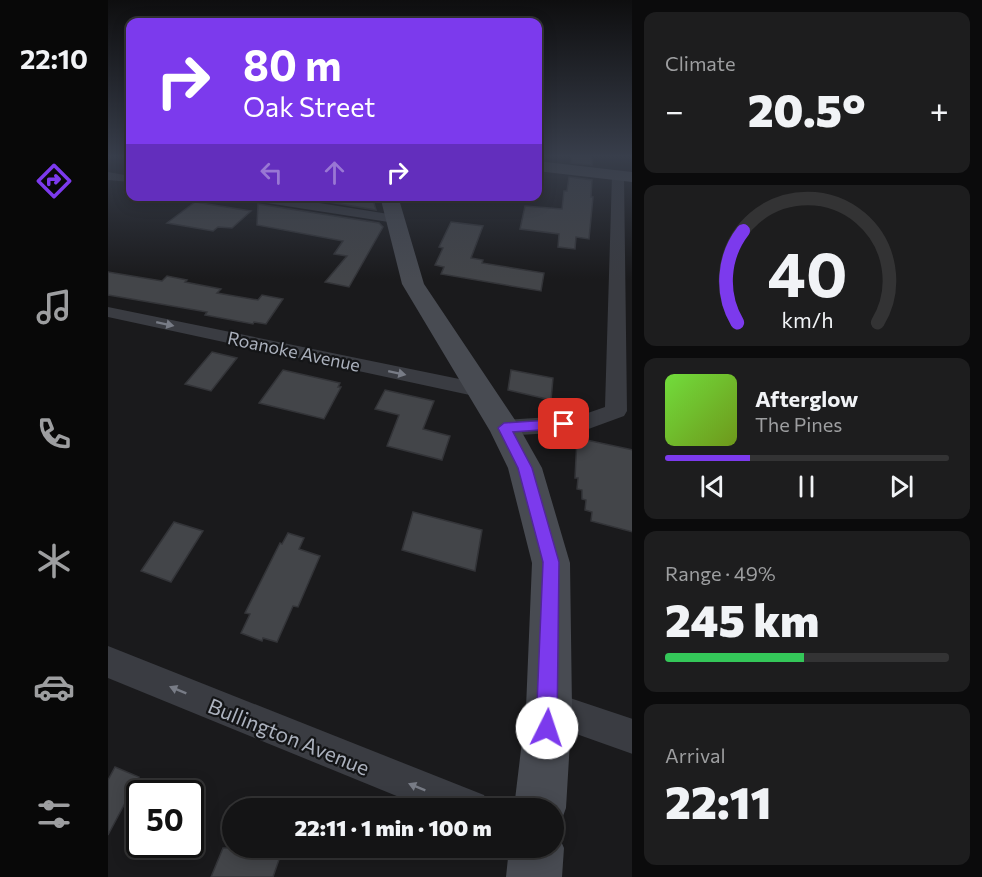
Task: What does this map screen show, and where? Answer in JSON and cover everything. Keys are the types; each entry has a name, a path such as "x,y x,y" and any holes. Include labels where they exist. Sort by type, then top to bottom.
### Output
{"main road":[{"path":"392,208 413,284 504,428 525,468 551,562 549,708 541,798"},
{"path":"534,877 536,858"}],"street":[{"path":"504,428 583,423 616,411 624,197"},
{"path":"307,201 392,208"},
{"name":"Roanoke Avenue","path":"108,312 479,390"},
{"name":"Bullington Avenue","path":"108,662 446,798"},
{"path":"549,708 632,737"}],"building":[{"path":"563,197 593,197 589,239 576,237 575,249 558,247 559,234 520,229 525,206 562,209"},
{"path":"323,201 373,201 376,210"},
{"path":"195,202 251,211 232,228 218,227 213,231 167,223"},
{"path":"258,204 379,223 383,227 349,287 325,282 347,256 334,254 343,241 257,225"},
{"path":"451,222 483,226 471,258 483,260 482,263 544,273 541,291 441,274 444,267 435,265 443,248 439,247"},
{"path":"108,272 162,281 167,276 221,289 217,293 258,300 262,295 283,299 266,324 254,322 253,324 205,315 207,312 108,295"},
{"path":"212,352 237,358 211,391 185,384"},
{"path":"283,370 340,383 338,387 341,387 324,419 259,403"},
{"path":"511,370 553,378 551,400 508,390"},
{"path":"385,390 434,401 423,429 450,436 442,460 387,446 399,415 375,409"},
{"path":"577,438 632,450 632,532 591,521 592,512 585,510 586,500 582,499 582,490 577,489 578,478 575,478"},
{"path":"413,512 482,530 475,571 402,550"},
{"path":"174,522 203,531 171,582 141,571"},
{"path":"288,533 304,538 299,549 320,556 298,607 293,606 277,642 263,638 262,641 241,633 250,614 245,613 280,543 282,544"},
{"path":"115,767 139,777 137,780 126,780 126,801 108,835 108,780"},
{"path":"222,850 222,858 280,858 273,877 211,877"}],"route":[{"path":"547,728 551,562 525,468 504,428 564,424"}]}
